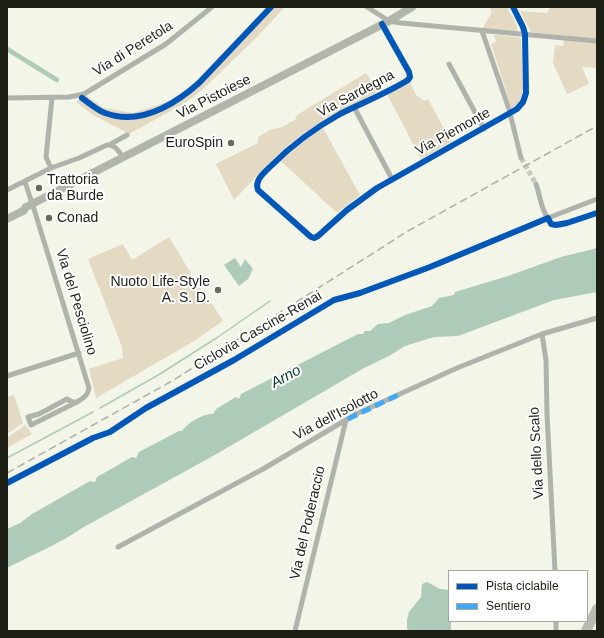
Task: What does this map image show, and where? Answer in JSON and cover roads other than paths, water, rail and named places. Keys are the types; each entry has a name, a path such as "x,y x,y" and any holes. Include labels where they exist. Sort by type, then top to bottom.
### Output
{"highway":[{"path":"586,631 597,609"},
{"path":"593,631 597,622"}],"main road":[{"name":"Via Pistoiese","path":"7,219 123,157 386,23 412,7"},
{"name":"Via Pistoiese","path":"7,214 21,207 29,206"}],"street":[{"name":"Via di Peretola","path":"52,98 70,97 84,94 166,44 212,7"},
{"path":"367,7 386,23 597,41"},
{"name":"Via Piemonte","path":"314,238 357,201 392,179 510,114 519,107 524,100 526,93 525,34 513,7"},
{"name":"Via Sardegna","path":"314,238 258,190 257,184 260,178 295,144 321,125 406,81 410,77 386,23"},
{"path":"482,31 510,114 521,158"},
{"path":"449,64 484,129"},
{"path":"7,98 52,98 46,157 51,168"},
{"path":"354,107 392,179"},
{"path":"7,190 51,168 109,145 127,135"},
{"path":"109,145 114,147 123,157"},
{"name":"Via del Pesciolino","path":"25,182 29,206 79,353 89,388 85,396 77,402 31,425 28,417 38,414 67,399 72,402 77,402"},
{"path":"536,184 544,213 548,218 597,199"},
{"name":"Via dell'Isolotto","path":"118,547 263,469 347,420 398,395 457,368 542,334 597,318"},
{"name":"Via dello Scalo","path":"542,334 546,360 547,414 555,570"},
{"path":"7,376 79,353"},
{"name":"Via del Poderaccio","path":"295,631 347,420"}],"water":[{"name":"Arno","path":"597,248 597,292 554,300 458,336 434,337 405,346 389,356 364,368 213,456 64,539 7,568 7,529 20,523 32,514 90,481 95,482 97,477 132,457 136,458 139,452 179,431 182,431 196,419 205,415 213,414 216,409 236,397 239,399 241,394 358,334 363,334 365,331 370,331 378,324 389,323 405,315 432,306 439,298 454,295 455,292 508,276 561,257"},
{"path":"235,258 241,267 245,259 253,269 248,279 239,286 224,265"},
{"path":"427,582 440,589 448,590 448,622 451,622 451,631 412,631 407,629 409,612 421,597 422,584"}],"waterway":[{"path":"7,49 57,80"},
{"path":"100,408 160,374 218,337 270,301"},
{"path":"7,458 93,412"}],"tunnel":[{"path":"521,158 536,184"}],"railway":[{"path":"7,473 172,381 408,231 597,126"}],"place":[{"name":"EuroSpin","path":"231,143"},
{"name":"Trattoria da Burde","path":"39,188"},
{"name":"Conad","path":"49,218"},
{"name":"Nuoto Life-Style A. S. D.","path":"218,290"}]}
